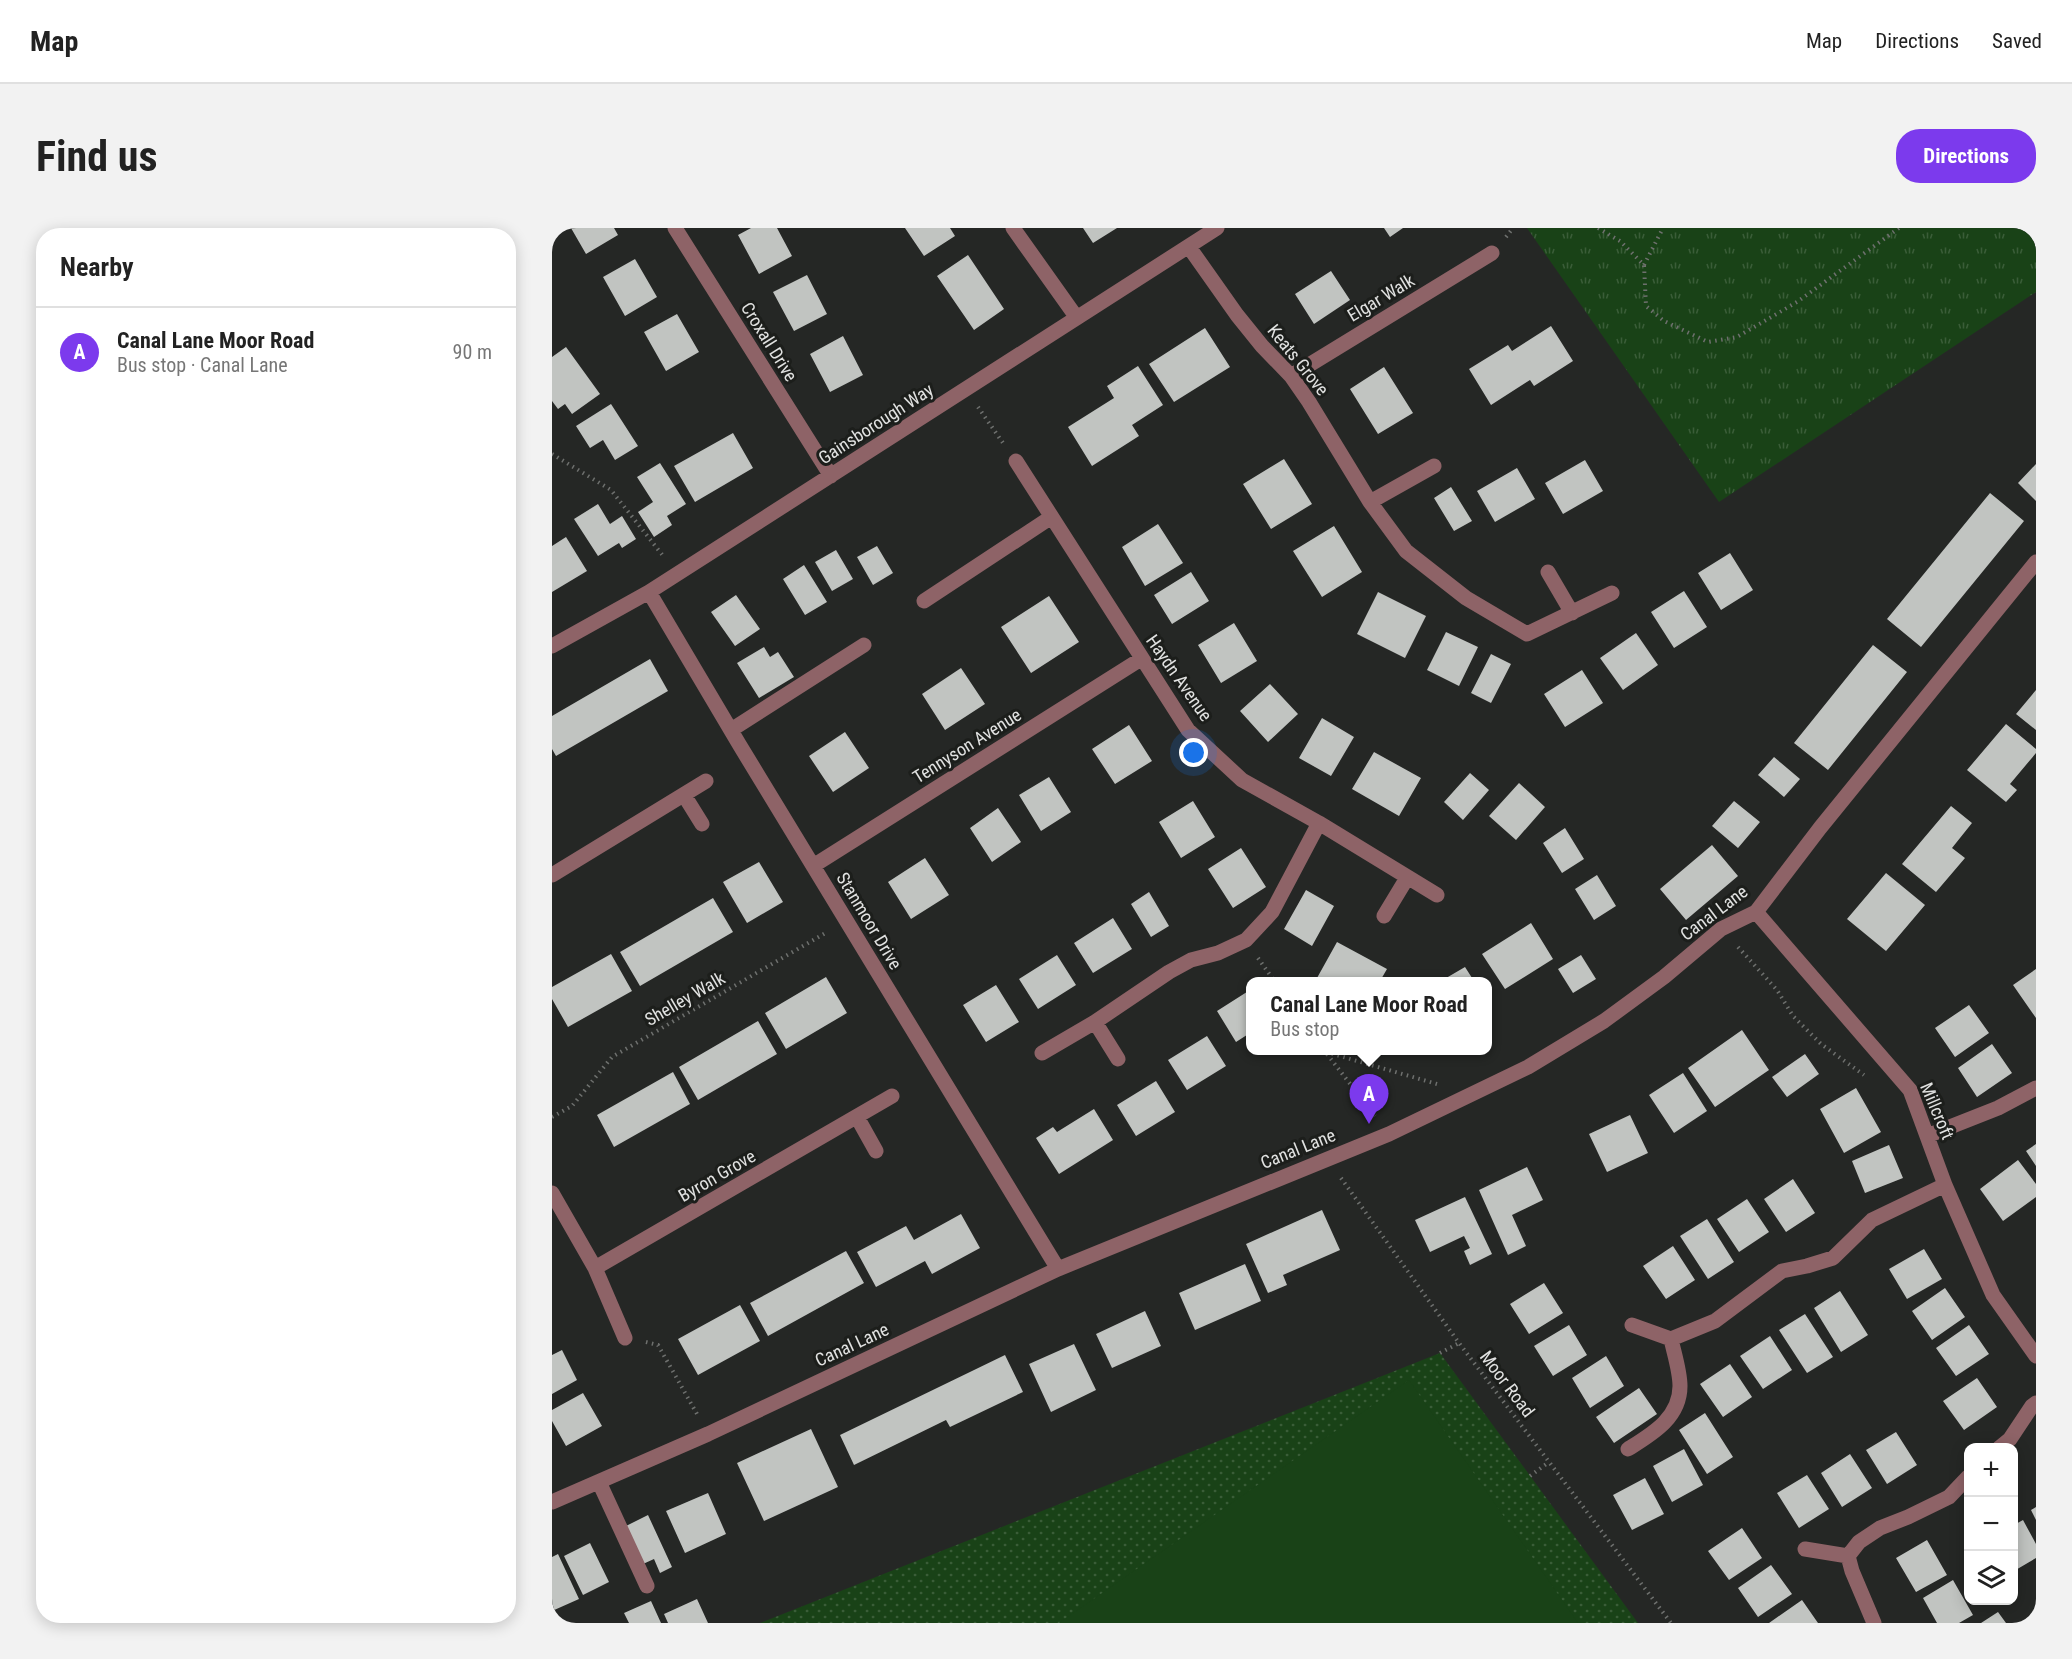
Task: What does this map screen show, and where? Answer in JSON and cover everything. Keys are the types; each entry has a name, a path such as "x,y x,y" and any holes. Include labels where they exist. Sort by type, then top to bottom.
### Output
{"street":[{"name":"Croxall Drive","path":"675,228 831,476"},
{"path":"1013,228 1077,318"},
{"name":"Gainsborough Way","path":"552,646 649,592 1217,228"},
{"name":"Keats Grove","path":"1189,247 1237,315 1291,376 1371,502 1406,551 1466,598 1527,634 1612,593"},
{"name":"Elgar Walk","path":"1291,376 1492,253"},
{"name":"Haydn Avenue","path":"1016,461 1050,518 1188,730 1242,780 1437,895"},
{"path":"1371,502 1434,466"},
{"path":"924,601 1050,518"},
{"name":"Canal Lane","path":"552,1502 708,1434 1058,1269 1389,1134 1528,1067 1604,1021 1664,977 1721,929 1755,912 1820,828 2036,562"},
{"path":"1548,572 1572,613"},
{"name":"Stanmoor Drive","path":"649,592 1058,1269"},
{"path":"731,730 864,645"},
{"name":"Tennyson Avenue","path":"813,866 1141,659"},
{"path":"552,875 706,781"},
{"path":"684,795 702,825"},
{"path":"1042,1053 1095,1022 1169,972 1191,960 1218,953 1246,940 1272,912 1318,823"},
{"path":"1384,916 1407,878"},
{"name":"Millcroft","path":"1755,912 1910,1090 1945,1185 1993,1295 2036,1356"},
{"path":"1095,1022 1118,1059"},
{"path":"1927,1136 1998,1108 2036,1088"},
{"name":"Byron Grove","path":"595,1268 892,1096"},
{"path":"857,1117 876,1151"},
{"path":"1632,1325 1671,1339 1715,1321 1749,1293 1782,1271 1833,1258 1872,1220 1945,1185"},
{"path":"552,1193 595,1268 625,1338"},
{"path":"1628,1449 1658,1430 1673,1411 1679,1398 1680,1384 1671,1339"},
{"path":"2005,1443 2036,1403"},
{"path":"1848,1556 1859,1542 1880,1528 1948,1497 1964,1481"},
{"path":"599,1482 647,1586"},
{"path":"1804,1549 1848,1556"},
{"path":"1848,1556 1874,1623"}],"path":[{"path":"1598,228 1620,241 1644,265"},
{"path":"1663,228 1644,265 1646,306 1664,321 1708,342 1737,337 1797,302 1899,228"},
{"path":"966,389 1016,461"},
{"path":"552,454 611,489 677,574"},
{"name":"Shelley Walk","path":"552,1117 572,1106 612,1057 846,921"},
{"path":"1721,929 1777,990 1793,1016 1821,1044 1872,1079"},
{"path":"1328,1055 1389,1134"},
{"path":"1339,1055 1473,1094"},
{"name":"Moor Road","path":"1326,1158 1458,1343 1671,1623"},
{"path":"625,1338 658,1344 696,1412"},
{"path":"1440,1353 1458,1343"},
{"path":"1530,1476 1549,1462"}],"green space":[{"path":"1527,228 2036,228 2036,292 1719,502"},
{"path":"1440,1353 1638,1623 760,1623"},
{"path":"1409,1380 1578,1623 1059,1623"}],"building":[{"path":"571,228 614,228 618,235 586,254"},
{"path":"751,228 777,228 792,256 759,274 738,235"},
{"path":"905,228 950,228 955,236 924,256"},
{"path":"1083,228 1117,228 1093,243"},
{"path":"1384,228 1403,228 1390,237"},
{"path":"968,255 1004,309 974,330 937,276"},
{"path":"635,259 657,297 625,316 603,277"},
{"path":"1331,271 1350,300 1314,324 1295,294"},
{"path":"807,275 827,314 794,331 773,292"},
{"path":"677,314 699,352 666,371 644,332"},
{"path":"1551,326 1573,361 1534,386 1530,380 1491,405 1469,369 1508,345 1512,351"},
{"path":"1205,328 1230,367 1174,402 1149,364"},
{"path":"843,336 863,375 830,392 810,354"},
{"path":"566,347 600,394 572,414 565,404 558,409 552,401 552,357"},
{"path":"1138,366 1163,405 1132,425 1139,436 1092,466 1068,427 1114,398 1107,386"},
{"path":"1384,367 1413,413 1378,434 1350,389"},
{"path":"611,404 638,446 615,460 603,440 590,448 576,426"},
{"path":"733,433 753,468 695,502 674,466"},
{"path":"1284,459 1312,504 1271,529 1243,484"},
{"path":"1585,460 1603,491 1563,514 1545,483"},
{"path":"660,463 686,504 667,516 672,525 654,537 638,512 653,502 637,477"},
{"path":"2036,464 2036,501 2018,483"},
{"path":"1517,468 1535,499 1495,522 1477,491"},
{"path":"1451,487 1472,521 1454,531 1434,498"},
{"path":"1990,493 2024,521 1921,647 1887,619"},
{"path":"598,504 610,524 622,516 636,539 622,548 619,543 598,556 574,519"},
{"path":"1158,524 1183,563 1145,586 1122,547"},
{"path":"1334,526 1362,572 1322,597 1293,551"},
{"path":"566,537 587,571 552,592 552,546"},
{"path":"877,546 893,573 873,585 857,557"},
{"path":"836,550 853,579 832,591 815,562"},
{"path":"1730,553 1753,590 1721,610 1698,573"},
{"path":"804,565 827,602 805,615 783,579"},
{"path":"1191,572 1209,601 1172,624 1154,595"},
{"path":"1684,591 1707,627 1674,648 1651,612"},
{"path":"1378,592 1426,616 1405,658 1357,634"},
{"path":"736,595 760,629 735,646 711,612"},
{"path":"1049,596 1079,642 1031,673 1001,627"},
{"path":"1234,623 1257,661 1221,683 1198,645"},
{"path":"1446,632 1478,647 1459,686 1427,670"},
{"path":"1636,633 1658,665 1623,690 1600,658"},
{"path":"1873,645 1907,672 1828,770 1794,743"},
{"path":"764,647 770,657 778,652 794,677 759,698 737,663"},
{"path":"1491,654 1511,664 1491,703 1471,693"},
{"path":"650,659 668,691 556,756 552,749 552,716"},
{"path":"961,668 985,704 945,730 922,694"},
{"path":"1582,670 1603,703 1565,727 1544,694"},
{"path":"1270,684 1298,714 1268,742 1240,711"},
{"path":"2036,690 2036,730 2016,714"},
{"path":"1322,718 1354,737 1331,776 1299,758"},
{"path":"2006,724 2036,749 2036,753 2010,784 2017,790 2006,802 1967,770"},
{"path":"1129,725 1152,761 1115,784 1092,749"},
{"path":"845,732 869,768 833,792 809,756"},
{"path":"1374,752 1421,778 1399,816 1352,789"},
{"path":"1774,757 1800,779 1784,797 1758,775"},
{"path":"1470,773 1489,790 1463,820 1444,802"},
{"path":"1049,777 1071,812 1041,831 1019,795"},
{"path":"1519,783 1545,807 1516,840 1489,816"},
{"path":"1193,801 1215,837 1181,858 1159,822"},
{"path":"1734,801 1760,822 1738,848 1712,826"},
{"path":"1951,806 1972,823 1952,848 1965,858 1936,892 1902,864"},
{"path":"998,808 1021,842 992,862 970,828"},
{"path":"1565,828 1584,859 1562,873 1543,843"},
{"path":"1712,845 1738,876 1686,920 1660,889"},
{"path":"1241,848 1266,887 1233,908 1208,869"},
{"path":"925,858 949,895 911,919 888,882"},
{"path":"759,862 783,902 747,923 723,882"},
{"path":"1886,873 1925,905 1886,951 1847,919"},
{"path":"1597,875 1616,906 1594,920 1575,889"},
{"path":"1306,890 1334,906 1312,946 1284,929"},
{"path":"1149,892 1169,926 1151,937 1131,904"},
{"path":"713,898 733,932 640,986 620,952"},
{"path":"1113,918 1132,949 1093,973 1074,943"},
{"path":"1531,923 1553,959 1505,989 1482,954"},
{"path":"1337,942 1387,969 1382,977 1318,977"},
{"path":"611,954 632,991 568,1027 552,999 552,987"},
{"path":"1057,955 1076,985 1038,1009 1019,979"},
{"path":"1581,955 1596,979 1573,993 1558,969"},
{"path":"1465,967 1471,977 1448,977"},
{"path":"2036,969 2036,1018 2013,985"},
{"path":"826,977 847,1013 786,1049 765,1013"},
{"path":"996,985 1019,1022 986,1042 963,1005"},
{"path":"1246,993 1246,1036 1236,1042 1217,1011"},
{"path":"1969,1005 1989,1033 1955,1057 1935,1028"},
{"path":"758,1021 777,1054 698,1100 679,1067"},
{"path":"1742,1030 1769,1070 1715,1107 1688,1068"},
{"path":"1207,1036 1226,1066 1187,1090 1168,1060"},
{"path":"1992,1044 2012,1073 1977,1097 1958,1068"},
{"path":"1805,1054 1819,1074 1787,1097 1772,1077"},
{"path":"673,1072 690,1104 614,1147 597,1115"},
{"path":"1683,1073 1707,1111 1674,1133 1649,1095"},
{"path":"1156,1081 1175,1112 1136,1136 1117,1105"},
{"path":"1856,1088 1881,1132 1844,1153 1820,1109"},
{"path":"1094,1109 1113,1140 1059,1174 1036,1138 1053,1127 1057,1132"},
{"path":"1630,1115 1648,1153 1607,1172 1589,1134"},
{"path":"2036,1144 2036,1166 2026,1151"},
{"path":"1889,1145 1903,1178 1865,1193 1852,1161"},
{"path":"2018,1160 2036,1184 2036,1197 2003,1221 1980,1189"},
{"path":"1527,1167 1543,1200 1512,1215 1526,1246 1508,1255 1479,1190"},
{"path":"1793,1179 1815,1213 1786,1232 1764,1199"},
{"path":"1465,1197 1492,1254 1470,1265 1464,1251 1470,1248 1464,1236 1430,1252 1415,1220"},
{"path":"1747,1199 1769,1232 1739,1252 1717,1219"},
{"path":"1322,1210 1340,1250 1283,1275 1287,1285 1268,1293 1246,1244"},
{"path":"961,1214 980,1248 932,1274 925,1261 876,1287 857,1252 906,1226 914,1240"},
{"path":"1707,1219 1734,1262 1708,1279 1680,1236"},
{"path":"1673,1246 1695,1280 1666,1299 1643,1266"},
{"path":"1924,1249 1942,1279 1907,1299 1889,1269"},
{"path":"846,1251 864,1283 768,1336 750,1303"},
{"path":"1245,1264 1261,1301 1195,1330 1179,1293"},
{"path":"1544,1283 1563,1313 1529,1334 1510,1304"},
{"path":"1945,1288 1965,1317 1932,1340 1912,1311"},
{"path":"1840,1291 1868,1335 1841,1352 1814,1308"},
{"path":"740,1305 760,1341 698,1375 678,1339"},
{"path":"1145,1311 1161,1346 1112,1368 1096,1334"},
{"path":"1805,1314 1833,1357 1807,1373 1779,1330"},
{"path":"1569,1325 1587,1355 1553,1376 1534,1346"},
{"path":"1969,1325 1989,1354 1956,1376 1936,1348"},
{"path":"1770,1336 1792,1370 1763,1389 1740,1356"},
{"path":"1074,1344 1096,1390 1051,1412 1029,1364"},
{"path":"562,1350 577,1380 552,1394 552,1355"},
{"path":"1005,1355 1023,1392 950,1427 946,1420 854,1465 840,1435"},
{"path":"1606,1356 1624,1386 1590,1408 1572,1378"},
{"path":"1730,1364 1752,1397 1723,1417 1700,1384"},
{"path":"1977,1378 1997,1407 1964,1430 1943,1401"},
{"path":"1639,1388 1657,1414 1614,1443 1596,1417"},
{"path":"583,1393 602,1426 566,1446 552,1421 552,1410"},
{"path":"1705,1413 1733,1457 1707,1474 1679,1430"},
{"path":"811,1429 838,1487 764,1521 737,1463"},
{"path":"1896,1432 1917,1465 1887,1484 1866,1450"},
{"path":"1684,1449 1703,1485 1672,1502 1653,1466"},
{"path":"1850,1454 1872,1488 1842,1507 1821,1473"},
{"path":"1807,1475 1829,1509 1799,1528 1777,1493"},
{"path":"1645,1478 1664,1514 1632,1530 1613,1495"},
{"path":"708,1493 726,1534 685,1553 666,1511"},
{"path":"2036,1507 2036,1520 2031,1510"},
{"path":"648,1515 672,1567 660,1573 654,1559 643,1564 626,1526"},
{"path":"2023,1520 2036,1544 2036,1558 2018,1569 2018,1551 2018,1523"},
{"path":"1742,1528 1762,1558 1729,1580 1708,1551"},
{"path":"1927,1540 1947,1575 1916,1592 1896,1558"},
{"path":"590,1543 609,1582 583,1595 564,1556"},
{"path":"558,1554 579,1599 552,1611 552,1557"},
{"path":"1771,1565 1792,1594 1758,1617 1738,1588"},
{"path":"1953,1580 1964,1599 1964,1605 1967,1605 1973,1615 1959,1623 1937,1623 1923,1598"},
{"path":"697,1599 708,1623 668,1623 664,1614"},
{"path":"1802,1600 1818,1623 1769,1623"},
{"path":"651,1601 661,1623 629,1623 624,1613"},
{"path":"1998,1612 2006,1623 1981,1623"}],"place":[{"name":"Canal Lane Moor Road","path":"1369,1124"}]}
